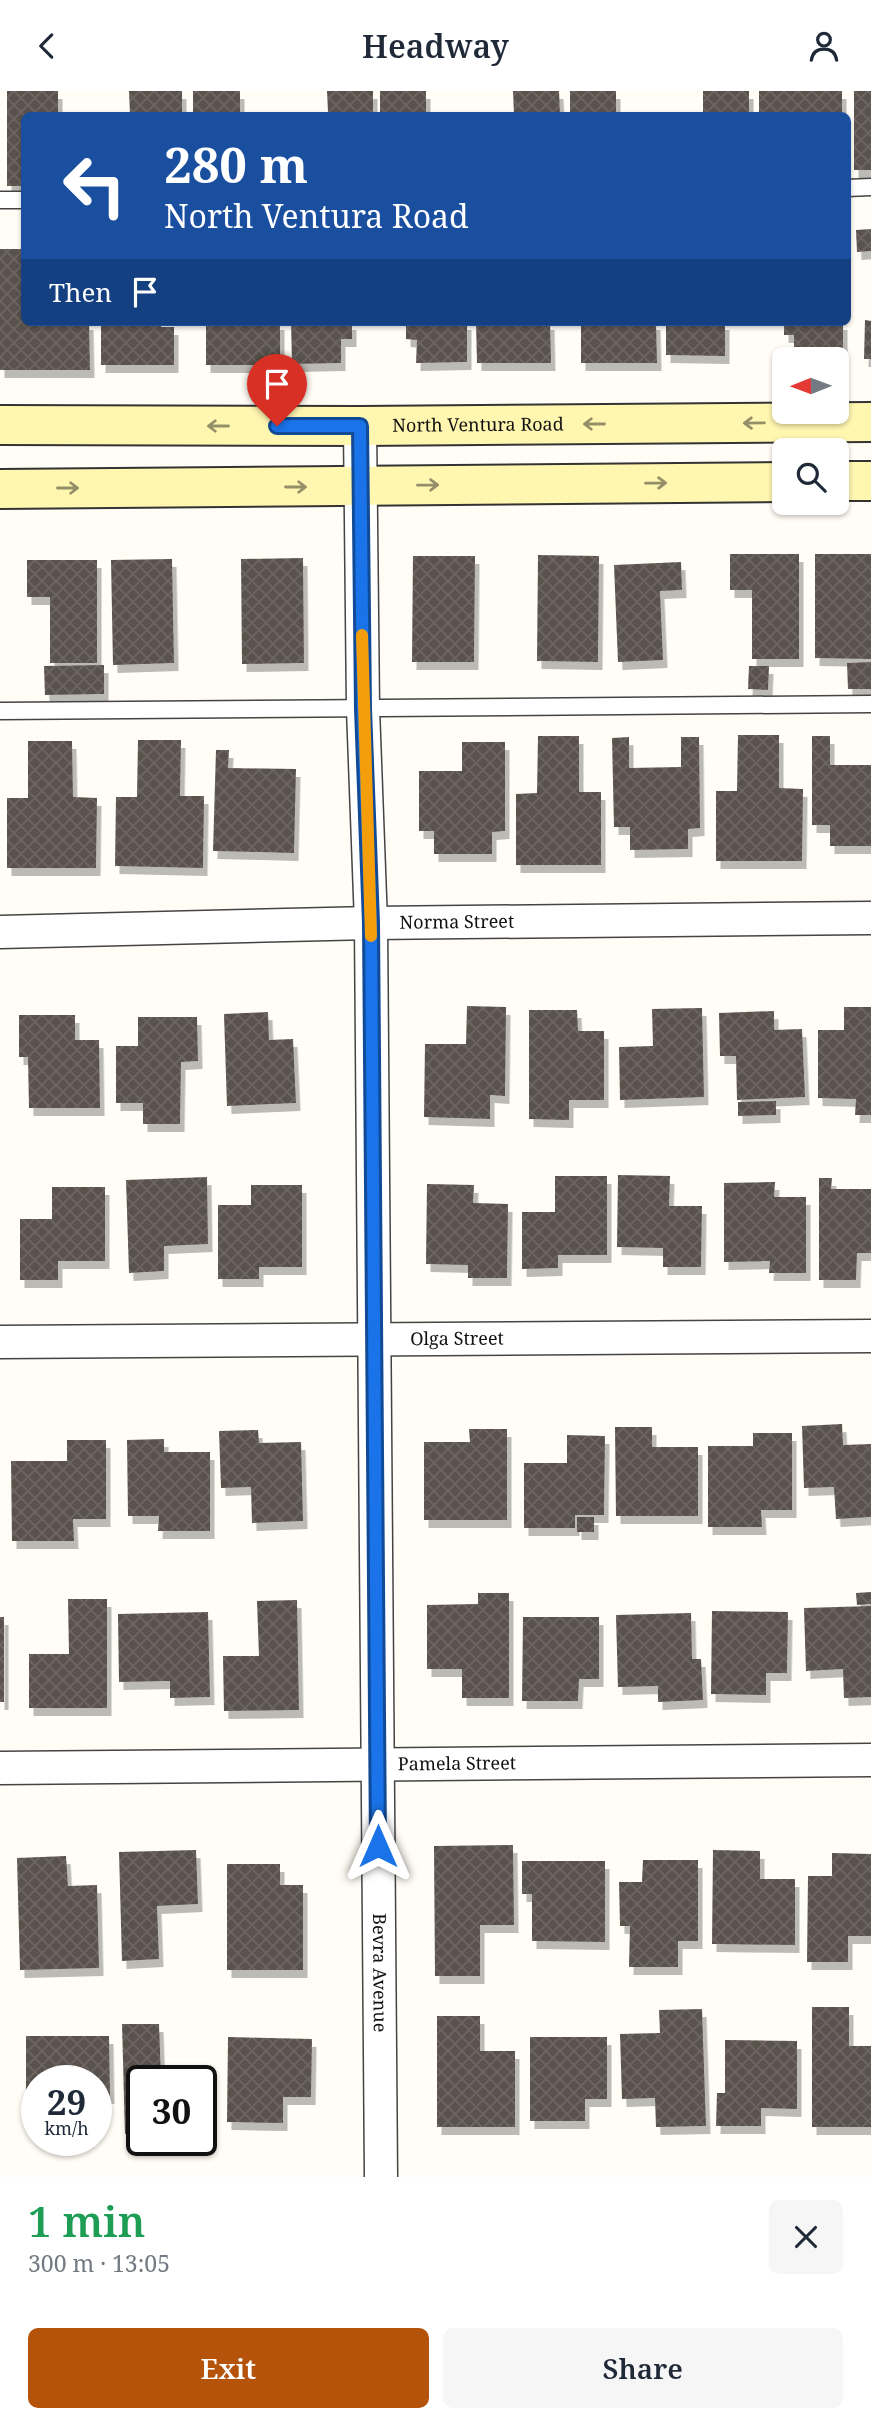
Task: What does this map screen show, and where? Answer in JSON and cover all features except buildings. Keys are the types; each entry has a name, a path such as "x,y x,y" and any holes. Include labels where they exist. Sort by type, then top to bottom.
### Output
{"main road":[{"name":"North Ventura Road","path":"0,425 360,426 871,422"},
{"path":"849,481 871,481"},
{"path":"0,489 772,482"}],"street":[{"name":"Bevra Avenue","path":"360,426 363,709 371,923 381,2177"},
{"name":"Norma Street","path":"0,932 371,923 871,918"},
{"name":"Olga Street","path":"0,1342 871,1336"},
{"name":"Pamela Street","path":"0,1768 871,1760"}],"lane":[{"path":"851,188 871,187"},
{"path":"0,200 21,200"},
{"path":"0,711 871,704"}],"slow traffic":[{"path":"362,635 371,936"}],"route":[{"path":"277,426 360,426 363,709 371,923 378,1846"}]}
